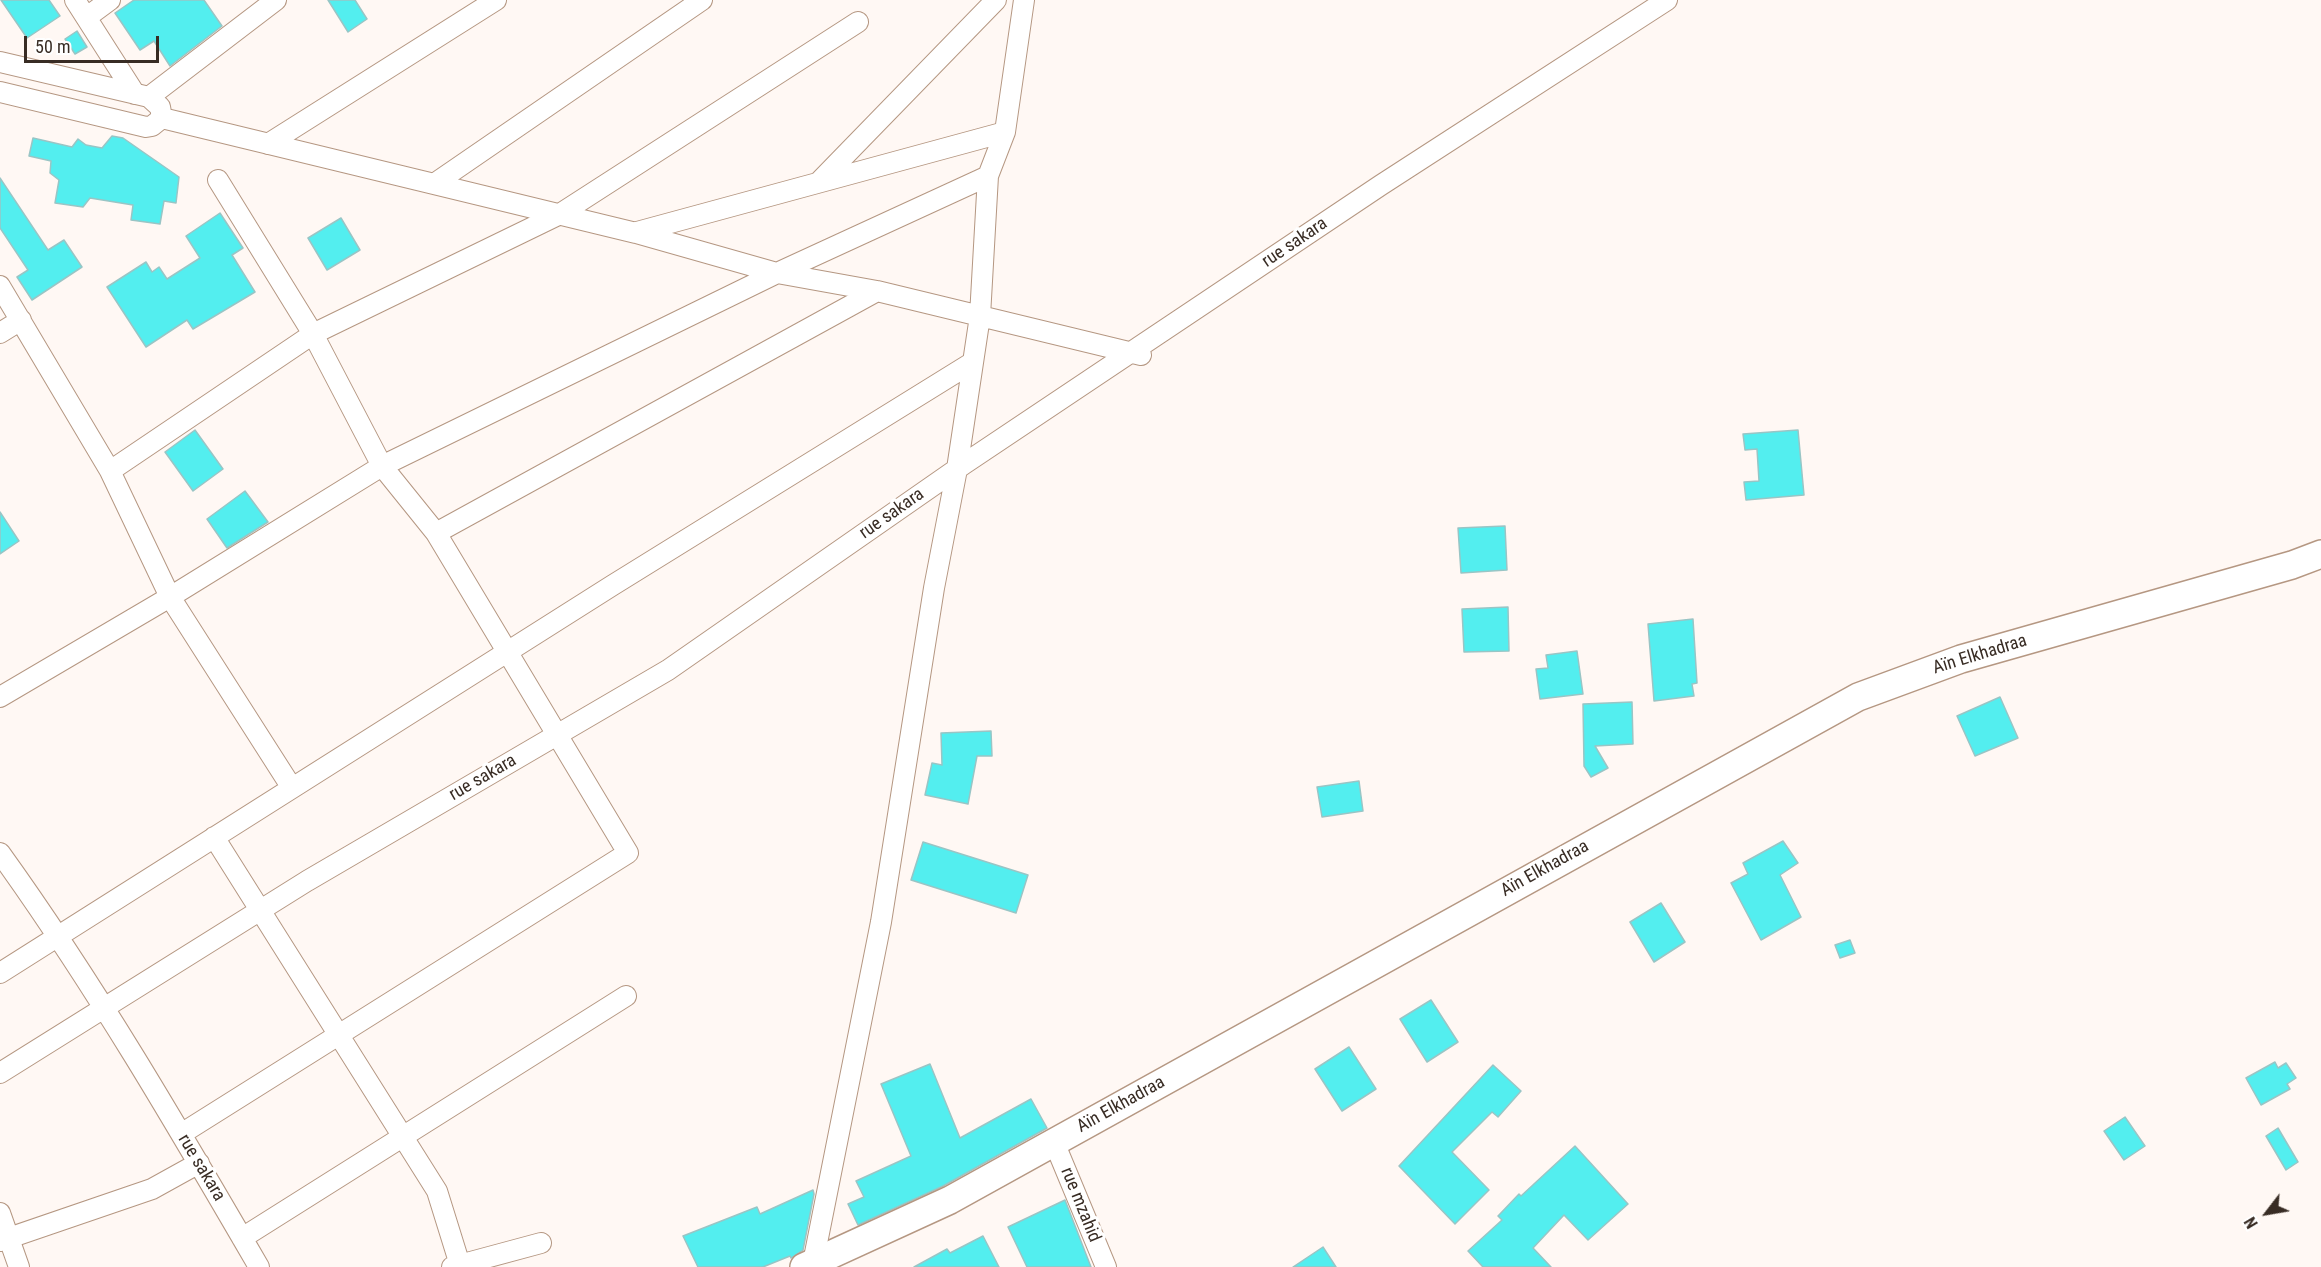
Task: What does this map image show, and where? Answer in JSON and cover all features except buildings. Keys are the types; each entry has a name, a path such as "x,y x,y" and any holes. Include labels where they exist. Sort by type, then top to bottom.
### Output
{"main road":[{"name":"Aïn Elkhadraa","path":"809,1265 950,1200 1858,697 1961,659 2292,565 2321,554"}],"street":[{"path":"75,0 142,96"},
{"path":"87,17 110,0"},
{"path":"142,96 276,0"},
{"path":"268,144 496,0"},
{"path":"434,184 702,0"},
{"path":"817,184 996,0"},
{"path":"809,1265 881,922 934,588 957,469 980,316 988,176 1005,132 1024,0"},
{"name":"rue sakara","path":"0,1073 260,910 668,670 957,469 1140,355 1381,184 1667,0"},
{"path":"110,471 313,334 560,214 858,22"},
{"path":"2,61 142,96 160,107 162,118 152,126 146,127 0,92 2,61"},
{"path":"162,118 636,232 777,273 877,291 1140,355"},
{"path":"636,232 1005,132"},
{"path":"0,697 170,597 382,466 777,273 988,176"},
{"path":"181,1134 628,853 435,533 382,466 313,334 218,180"},
{"path":"0,286 110,471 170,597 292,788"},
{"path":"435,533 877,291"},
{"path":"0,333 21,320"},
{"path":"0,973 507,652 973,362"},
{"path":"214,837 436,1191 456,1266 541,1243"},
{"path":"0,853 59,935 104,1008"},
{"path":"242,1238 626,996"},
{"name":"rue sakara","path":"104,1008 199,1163 259,1267"},
{"name":"rue mzahid","path":"1054,1142 1106,1267"},
{"path":"5,1239 152,1189 199,1163"},
{"path":"0,1213 5,1239 19,1267"}]}
